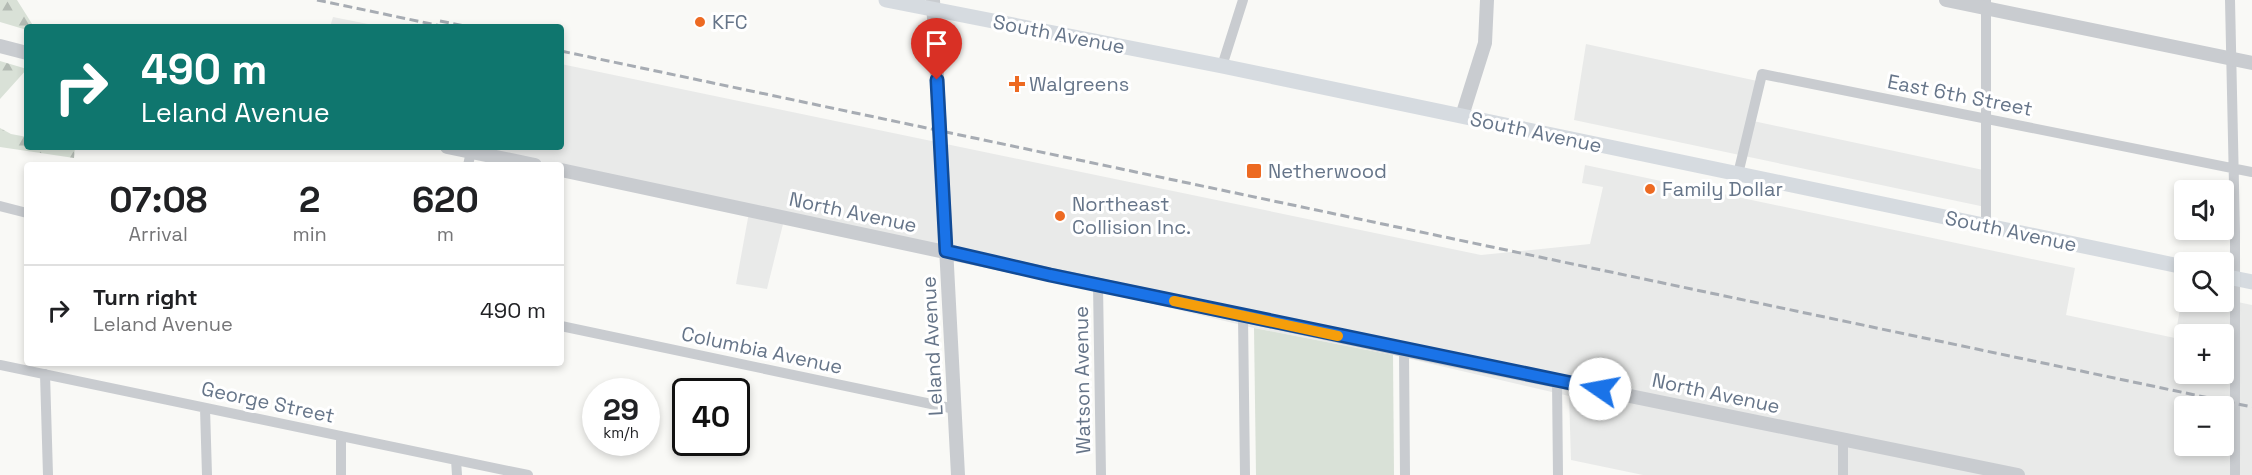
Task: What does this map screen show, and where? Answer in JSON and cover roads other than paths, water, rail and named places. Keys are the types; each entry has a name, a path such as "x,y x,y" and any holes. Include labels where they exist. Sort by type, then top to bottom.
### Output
{"main road":[{"name":"South Avenue","path":"886,0 933,5 2174,265"},
{"path":"2234,278 2252,282"}],"street":[{"path":"1222,66 1243,0"},
{"path":"1462,116 1485,43 1487,0"},
{"path":"1946,0 1986,4 2252,63"},
{"path":"2230,0 2234,168 2230,252"},
{"path":"1986,4 1986,226"},
{"name":"Leland Avenue","path":"933,5 958,475"},
{"path":"0,46 24,52"},
{"name":"East 6th Street","path":"1738,174 1762,74 2252,172"},
{"path":"453,150 469,158 507,162"},
{"name":"North Avenue","path":"564,172 1404,350 2018,475"},
{"path":"0,206 24,212"},
{"name":"Watson Avenue","path":"1098,285 1101,475"},
{"path":"2230,312 2235,475"},
{"path":"1243,316 1245,475"},
{"name":"Columbia Avenue","path":"564,327 955,409"},
{"path":"1404,350 1405,475"},
{"name":"George Street","path":"0,365 528,475"},
{"path":"45,374 48,475"},
{"path":"1557,380 1558,475"},
{"path":"205,408 207,475"},
{"path":"341,436 341,475"},
{"path":"1843,439 1843,475"},
{"path":"456,460 457,475"}],"railway":[{"path":"317,0 432,24"},
{"path":"440,21 454,24"},
{"path":"564,52 2252,407"}],"place":[{"name":"KFC","path":"700,22"},
{"name":"Walgreens","path":"1017,84"},
{"name":"Netherwood","path":"1254,171"},
{"name":"Family Dollar","path":"1650,189"},
{"name":"Northeast Collision Inc.","path":"1060,216"}]}
